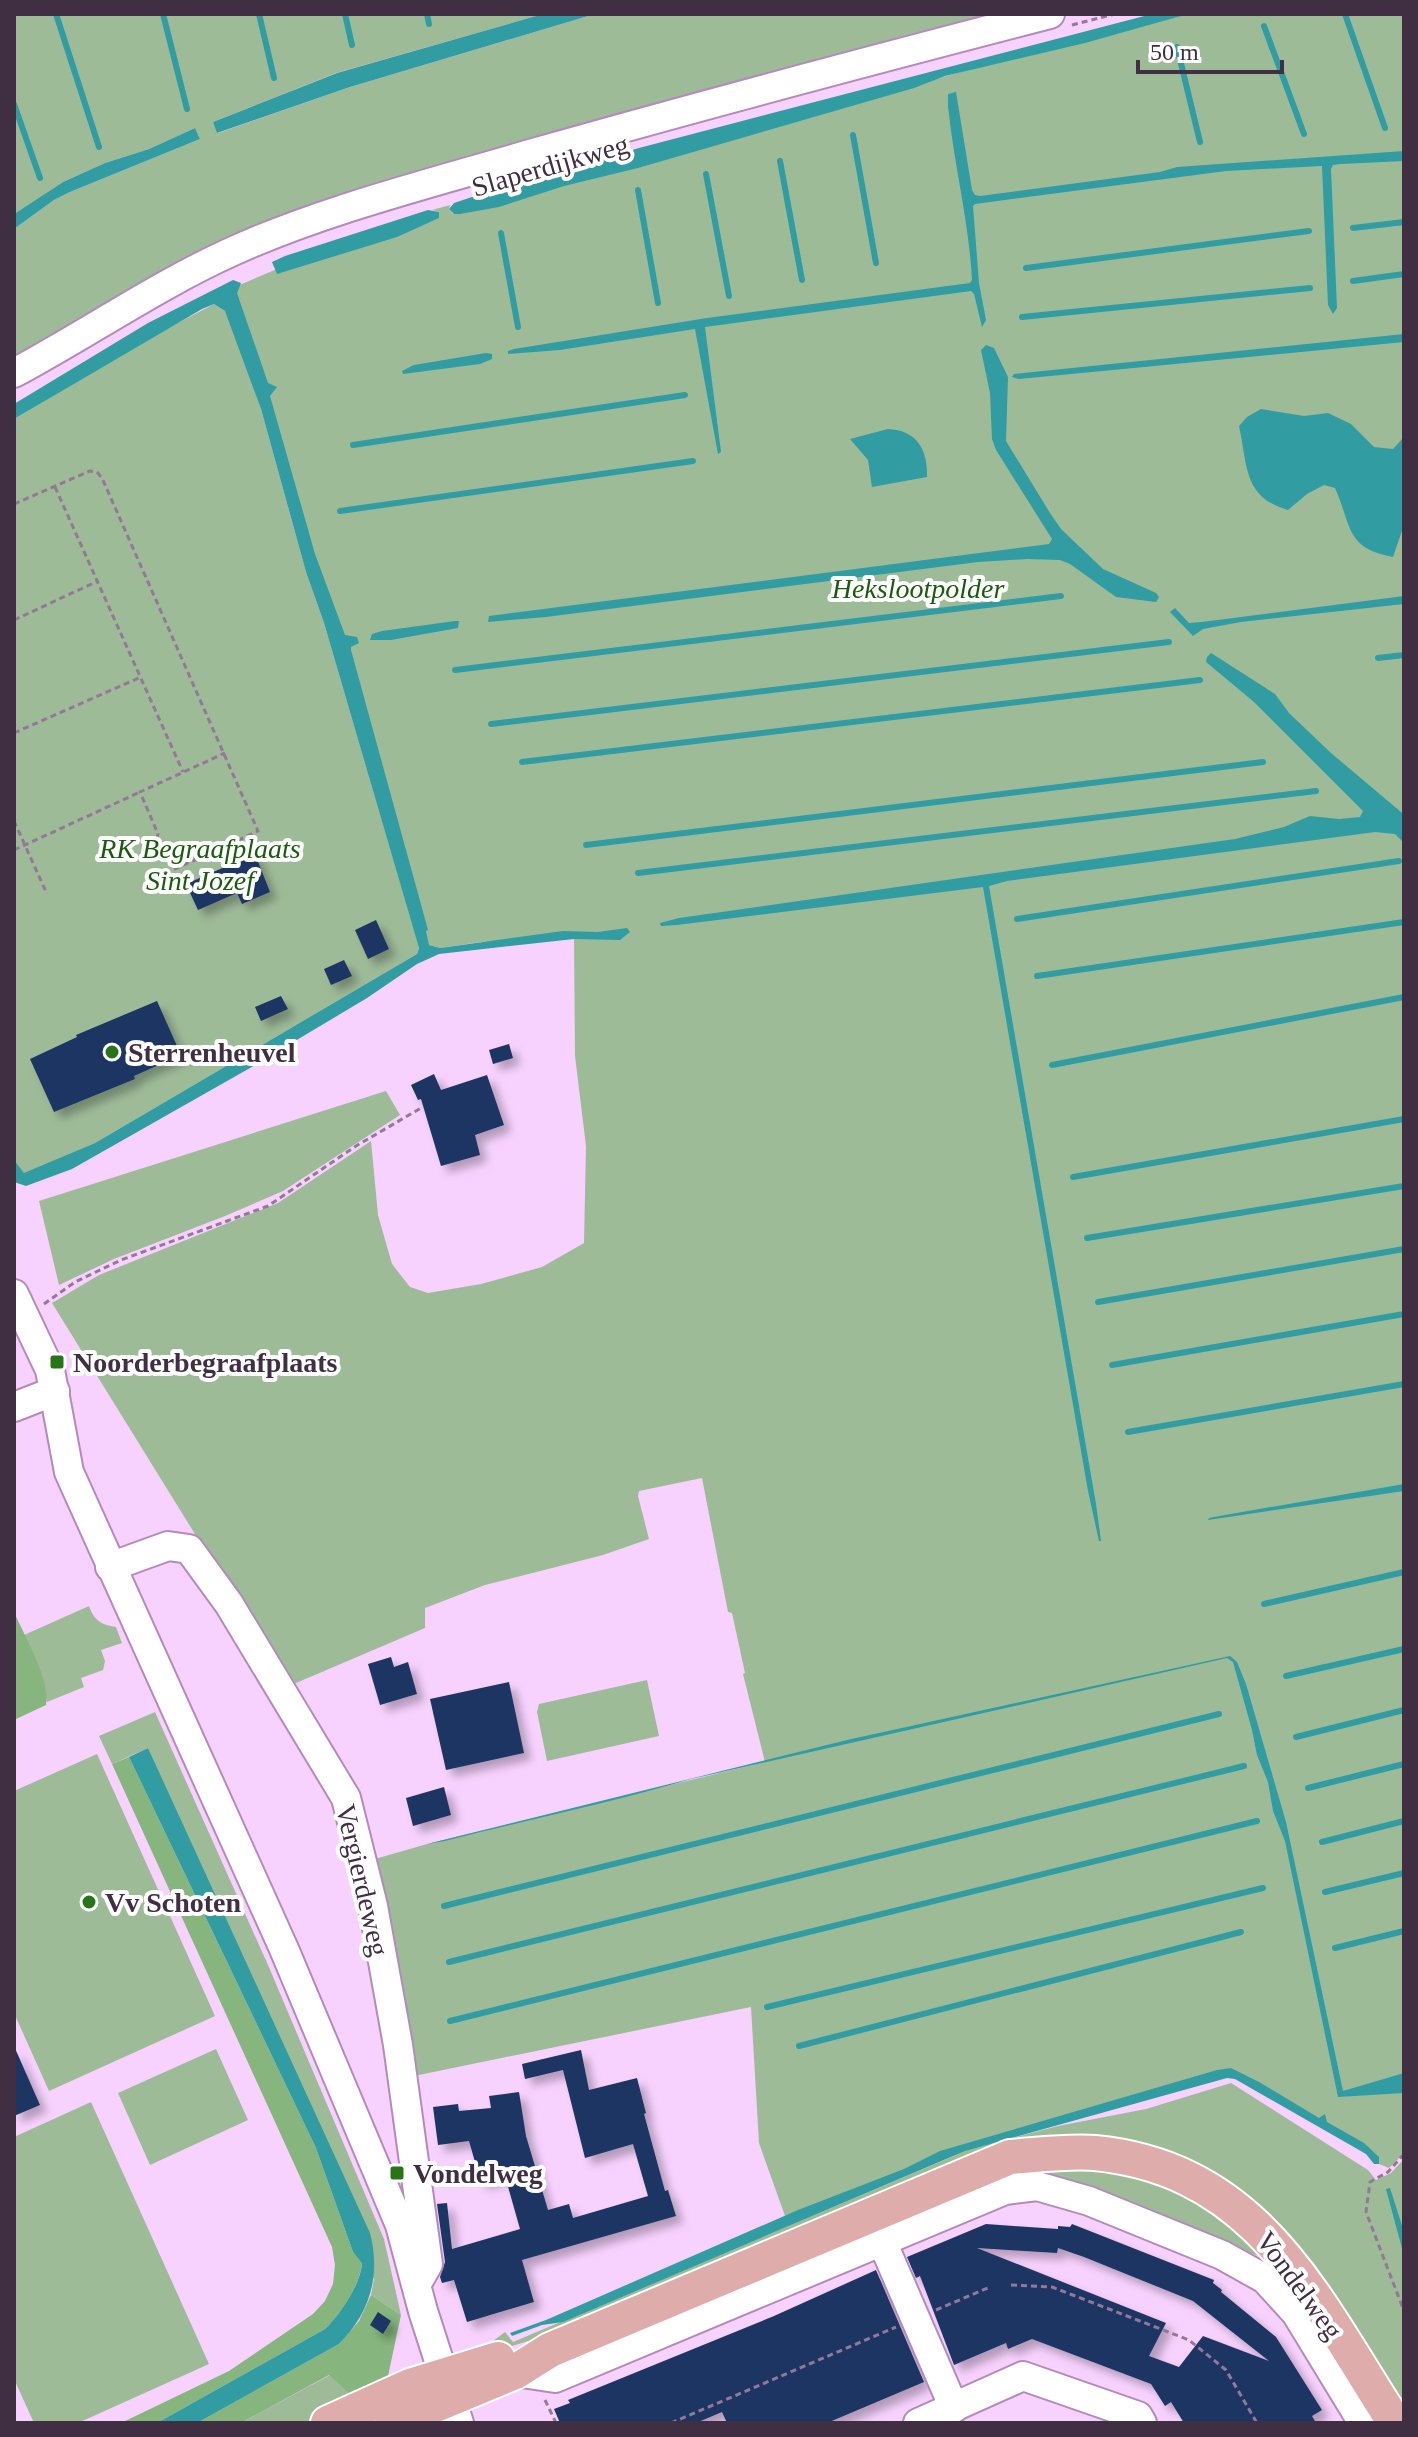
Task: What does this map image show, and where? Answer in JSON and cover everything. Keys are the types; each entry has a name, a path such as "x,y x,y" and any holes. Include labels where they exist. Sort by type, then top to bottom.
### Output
{"main road":[{"name":"Vondelweg","path":"392,2423 515,2372 550,2350 1010,2157 1063,2152 1125,2157 1177,2173 1214,2192 1253,2221 1274,2242 1295,2271 1395,2423"},
{"name":"Vondelweg","path":"451,2398 509,2356 550,2350"},
{"name":"Vondelweg","path":"328,2423 410,2386 451,2398"}],"street":[{"name":"Slaperdijkweg","path":"14,373 179,279 230,253 286,230 410,189 593,136 1060,20"},
{"path":"20,1306 50,1370 69,1472 290,1964 400,2225 451,2398"},
{"path":"14,1407 55,1391"},
{"name":"Vergierdeweg","path":"110,1567 168,1546 189,1549 229,1604 346,1798 373,1906 401,2061 428,2264 416,2285"},
{"name":"Vondelweg","path":"515,2372 555,2378 881,2239 1005,2190 1037,2186 1089,2201 1222,2255 1265,2279 1296,2313 1363,2423"},
{"path":"881,2239 954,2408"},
{"path":"918,2423 1023,2376 1138,2416 1142,2423"}],"path":[{"path":"1060,20 1115,14"},
{"path":"14,504 90,471 97,472 102,478 258,831 166,873"},
{"path":"54,486 183,772"},
{"path":"14,620 98,581"},
{"path":"14,733 141,677"},
{"path":"14,850 225,753"},
{"path":"140,792 158,834 154,849"},
{"path":"14,821 47,894"},
{"path":"20,1306 121,1260 268,1206 356,1146 421,1108"},
{"path":"1404,2154 1388,2172 1370,2182 1366,2212 1404,2311"},
{"path":"1011,2285 1052,2287 1189,2340 1226,2370 1257,2423"},
{"path":"671,2423 990,2287"},
{"path":"544,2398 556,2423"}],"green space":[{"path":"14,14 543,14 336,73 213,122 218,133 350,87 595,14 1009,14 369,190 14,362 14,229 70,192 200,139 195,128 149,149 105,163 63,182 14,214"},
{"name":"Hekslootpolder","path":"1168,14 1404,14 1404,2153 1389,2168 1379,2164 1370,2152 1233,2075 985,2145 1058,2126 1146,2109 1231,2083 1368,2170 1376,2180 1391,2173 1404,2159 1404,2420 1266,2218 1078,2142 496,2351 493,2341 505,2332 513,2342 961,2153 785,2216 759,2143 751,2007 409,2077 368,1861 765,1762 743,1674 732,1613 728,1612 702,1478 639,1491 649,1539 603,1555 485,1585 425,1608 425,1628 289,1686 52,1303 99,1275 278,1203 371,1141 378,1215 392,1264 410,1287 428,1293 481,1284 542,1267 584,1243 586,1146 575,1056 574,939 481,942 440,948 429,945 277,445 223,292 322,250 439,212 432,210 450,205 453,214"},
{"name":"RK Begraafplaats Sint Jozef","path":"214,304 225,311 234,330 261,409 306,572 324,623 419,947 417,954 95,1143 24,1174 14,1160 14,419 157,334"},
{"path":"386,1091 400,1115 283,1191 114,1259 59,1285 39,1201"},
{"path":"89,1606 99,1621 116,1627 122,1643 101,1650 105,1661 103,1670 81,1678 84,1687 47,1702 39,1668 24,1635"},
{"path":"647,1680 659,1736 547,1761 537,1712 539,1704"},
{"path":"155,1712 268,1965 384,2239 401,2315 371,2295 374,2279 148,1748 112,1764 99,1736"},
{"name":"Vv Schoten","path":"97,1754 215,2016 49,2091 14,2013 14,1791"},
{"path":"216,2049 248,2120 150,2165 118,2093"},
{"path":"91,2102 209,2364 78,2423 34,2423 14,2379 14,2137"},
{"path":"1061,2165 1122,2173 1181,2191 1216,2212 1267,2259 1031,2171"},
{"path":"330,2375 357,2401 305,2423 241,2423"}],"shaded area":[{"path":"543,14 595,14 350,87 217,133 213,122 337,73"},
{"path":"1152,14 1188,14 1085,43 945,76 914,88 499,207 460,214 454,214 449,209 454,203 472,197 639,148"},
{"path":"956,92 972,190 980,196 1160,172 1177,167 1404,151 1404,161 1341,164 1333,165 1331,169 1337,308 1333,314 1328,305 1322,166 1226,171 975,204 979,283 986,320 982,327 971,291 705,327 721,452 718,454 695,329 560,350 508,354 514,349 707,318 970,283 968,236 948,106 948,94"},
{"path":"195,128 200,139 70,192 14,229 14,214 63,182"},
{"path":"428,210 439,212 439,218 397,237 277,274 272,262 285,256"},
{"path":"233,280 241,283 237,293 268,383 277,387 270,396 315,554 345,635 357,637 359,643 351,650 428,930 429,945 440,948 563,931 598,932 627,928 630,932 620,940 574,939 439,954 417,964 367,998 250,1068 72,1169 26,1186 14,1182 14,1160 24,1173 95,1143 417,954 419,948 324,623 306,572 261,409 225,311 214,304 202,309 14,419 14,404 148,323"},
{"path":"1404,334 1404,342 1019,379 1012,377 1014,374"},
{"path":"986,345 994,348 1008,377 1006,441 1050,513 1061,529 1103,569 1156,593 1159,597 1156,602 1116,597 1060,560 1027,559 978,562 488,622 489,616 1049,544 1052,539 992,439 990,393 981,350"},
{"path":"492,354 492,359 480,364 403,374 402,371 414,365"},
{"path":"1261,409 1304,416 1328,413 1351,424 1374,447 1393,449 1404,437 1404,525 1393,557 1366,548 1358,541 1348,524 1335,488 1324,485 1288,510 1273,504 1255,489 1239,426"},
{"path":"888,429 906,433 919,443 925,458 927,477 872,487 868,460 850,439"},
{"path":"1404,596 1404,604 1241,622 1203,629 1193,636 1170,612 1175,608 1189,623"},
{"path":"459,621 458,628 391,640 370,640 372,634 382,631"},
{"path":"1211,653 1275,694 1289,713 1331,753 1401,812 1404,815 1404,843 1395,834 1375,832 1007,881 989,886 1096,1504 1099,1541 983,887 677,925 661,926 660,923 1235,839 1284,827 1310,816 1339,819 1360,817 1363,811 1254,702 1206,662"},
{"path":"1404,1484 1404,1491 1208,1520 1225,1515"},
{"path":"14,1612 41,1671 46,1705 14,1720"},
{"path":"1230,1656 1237,1662 1246,1684 1286,1822 1343,2091 1404,2073 1404,2093 1338,2097 1285,1841 1273,1811 1268,1782 1257,1755 1233,1662 1227,1658 691,1779 427,1844 847,1740"},
{"path":"148,1748 370,2233 373,2249 373,2279 365,2307 339,2344 197,2423 157,2423 325,2329 349,2298 362,2263 353,2252 316,2148 129,1757"},
{"path":"129,1757 316,2148 353,2252 362,2262 349,2298 325,2329 157,2423 121,2423 229,2371 313,2314 325,2301 333,2284 335,2265 332,2247 112,1764"},
{"path":"1231,2068 1319,2118 1325,2114 1327,2122 1364,2143 1379,2157 1379,2164 1374,2164 1366,2154 1235,2079 1227,2078 965,2151 563,2322 542,2325 512,2336 510,2333 798,2210 904,2169 940,2151"},
{"path":"1390,2188 1404,2232 1404,2256 1386,2189"},
{"path":"371,2295 401,2315 385,2390 357,2401 329,2375 241,2423 197,2423 339,2344 359,2321"}],"building":[{"path":"248,843 270,892 242,904 237,893 198,910 186,884 227,866 220,854"},
{"path":"376,920 389,949 368,959 355,930"},
{"path":"344,960 352,976 331,985 324,969"},
{"path":"281,996 288,1009 261,1021 255,1007"},
{"name":"Sterrenheuvel","path":"157,1001 181,1055 134,1076 135,1079 54,1112 30,1059 76,1035"},
{"path":"509,1044 513,1058 493,1064 489,1050"},
{"path":"434,1074 441,1090 487,1075 504,1125 475,1135 480,1155 441,1166 421,1099 418,1100 411,1085"},
{"path":"391,1657 394,1667 408,1662 417,1694 380,1705 368,1664"},
{"path":"509,1682 524,1753 446,1770 430,1699"},
{"path":"444,1787 451,1815 413,1826 406,1798"},
{"path":"14,2046 40,2105 14,2116"},
{"path":"581,2050 589,2090 637,2078 665,2191 668,2190 676,2216 522,2260 534,2302 467,2322 454,2280 442,2283 440,2277 445,2262 437,2204 447,2203 452,2249 520,2229 505,2176 481,2183 469,2141 438,2145 433,2107 458,2104 459,2111 491,2108 489,2096 519,2092 526,2136 548,2210 569,2204 573,2218 648,2196 633,2144 585,2158 563,2070 525,2079 522,2064"},
{"path":"986,2224 1058,2229 1058,2226 1070,2227 1072,2224 1214,2280 1221,2292 1276,2337 1322,2410 1312,2416 1316,2423 1184,2423 1171,2402 1165,2406 1151,2384 1032,2339 1008,2349 1006,2343 954,2365 920,2276 916,2278 907,2257","holes":["977,2248 1057,2253 1058,2248 1084,2257 1193,2301 1269,2361 1203,2336 1179,2367 1149,2356 1166,2323"]},
{"path":"876,2270 924,2382 827,2423 727,2423 722,2412 696,2423 560,2423 554,2409 570,2403 568,2400 774,2316"},
{"path":"378,2312 391,2321 383,2334 370,2325"}],"waterway":[{"path":"56,14 99,147"},
{"path":"163,14 187,109"},
{"path":"259,14 274,78"},
{"path":"345,14 352,45"},
{"path":"427,14 429,24"},
{"path":"1345,14 1385,128"},
{"path":"1264,26 1304,134"},
{"path":"1177,47 1200,142"},
{"path":"14,104 40,178"},
{"path":"853,135 876,263"},
{"path":"780,161 802,280"},
{"path":"706,174 729,296"},
{"path":"638,190 658,303"},
{"path":"1353,228 1404,222"},
{"path":"1026,268 1309,231"},
{"path":"501,233 518,327"},
{"path":"1353,281 1404,274"},
{"path":"1022,317 1310,288"},
{"path":"353,445 685,395"},
{"path":"340,511 693,461"},
{"path":"455,670 1061,596"},
{"path":"491,724 1169,642"},
{"path":"1378,658 1404,655"},
{"path":"522,762 1200,680"},
{"path":"586,845 1263,762"},
{"path":"638,873 1316,791"},
{"path":"1017,919 1399,861"},
{"path":"1037,976 1404,922"},
{"path":"1052,1065 1404,997"},
{"path":"1073,1177 1404,1119"},
{"path":"1087,1238 1404,1186"},
{"path":"1098,1302 1404,1249"},
{"path":"1112,1365 1404,1314"},
{"path":"1128,1432 1404,1384"},
{"path":"1264,1604 1404,1572"},
{"path":"1286,1676 1404,1649"},
{"path":"1296,1737 1404,1710"},
{"path":"444,1906 1219,1714"},
{"path":"1308,1788 1404,1764"},
{"path":"449,1962 1244,1766"},
{"path":"450,2021 1257,1821"},
{"path":"1322,1842 1404,1821"},
{"path":"1325,1892 1404,1873"},
{"path":"767,2007 1263,1888"},
{"path":"1335,1948 1404,1931"},
{"path":"799,2046 1241,1932"}],"place":[{"name":"Sterrenheuvel","path":"112,1052"},
{"name":"Noorderbegraafplaats","path":"57,1362"},
{"name":"Vv Schoten","path":"89,1902"},
{"name":"Vondelweg","path":"397,2173"}]}
